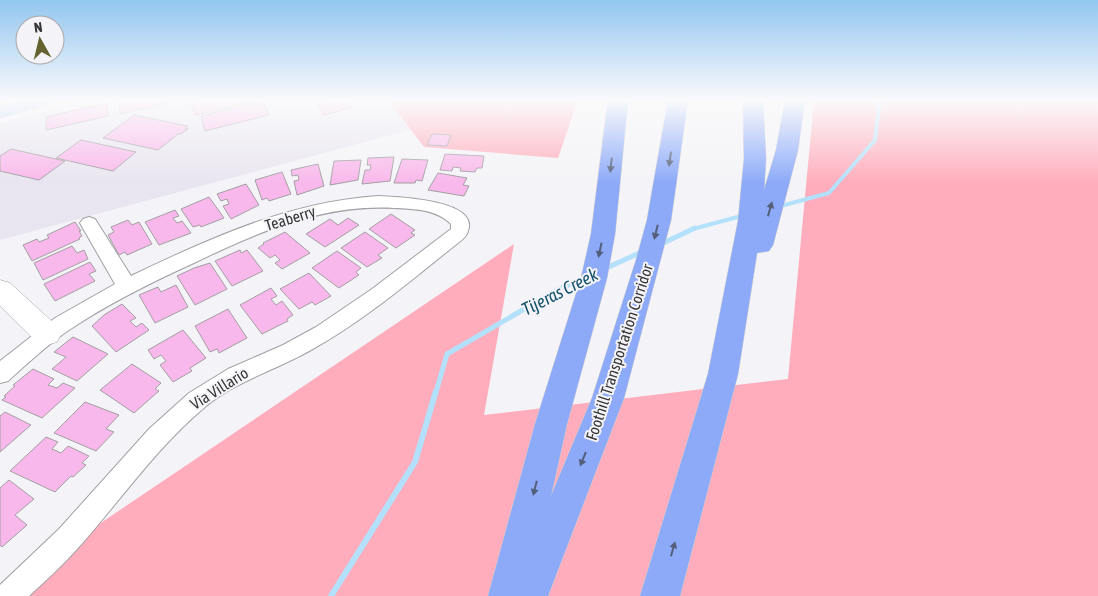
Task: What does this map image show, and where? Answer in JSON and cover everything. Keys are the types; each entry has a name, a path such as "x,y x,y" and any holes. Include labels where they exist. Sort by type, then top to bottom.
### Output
{"highway":[{"path":"508,596 551,424 582,324 603,234 615,128"},
{"name":"Foothill Transportation Corridor","path":"528,596 608,398 649,260 666,184 674,128"},
{"path":"723,374 750,221 755,159 754,128"},
{"path":"660,596 787,150 791,128"}],"street":[{"name":"Teaberry","path":"0,374 47,334 74,316 127,287 208,247 305,211 343,204 398,201 426,204 445,210 460,222"},
{"name":"Via Villario","path":"8,596 50,558 123,472 163,429 198,399 234,375 303,344 336,324 452,239 460,230 460,222"},
{"path":"89,223 127,287"},
{"path":"0,290 47,334"}],"shaded area":[{"path":"0,128 408,128 410,130 0,240"},
{"path":"409,128 568,128 558,158 424,147"},
{"path":"811,128 1098,128 1098,596 0,596 0,591 514,244 484,415 788,379"}],"building":[{"path":"117,128 188,129 178,134 158,150 103,138"},
{"path":"204,128 218,128 205,131"},
{"path":"432,134 451,135 447,146 427,145"},
{"path":"81,140 136,152 113,171 56,158"},
{"path":"11,149 65,161 39,180 0,171 0,156"},
{"path":"445,154 484,156 482,168 477,168 475,172 460,171 461,168 453,167 452,171 440,170"},
{"path":"394,157 390,181 362,184 365,170 370,170 371,165 367,165 368,158"},
{"path":"402,159 428,160 422,181 394,183"},
{"path":"361,160 358,180 330,185 334,161"},
{"path":"318,164 324,186 297,195 294,181 299,180 298,175 292,176 291,170"},
{"path":"282,172 291,194 269,201 267,198 262,200 255,180"},
{"path":"438,173 467,178 463,185 469,186 464,196 428,190"},
{"path":"246,184 259,205 231,219 223,206 229,204 227,199 221,201 217,194"},
{"path":"209,197 224,218 201,227 200,225 193,227 181,209"},
{"path":"175,210 179,216 173,218 177,223 182,221 191,233 159,245 145,222"},
{"path":"391,214 415,230 411,233 415,235 396,248 369,229"},
{"path":"348,218 359,225 325,247 306,234 330,219 338,225"},
{"path":"128,220 132,225 139,222 152,244 127,255 125,252 119,255 108,235 114,232 111,227"},
{"path":"75,222 81,231 79,231 82,236 80,239 32,261 23,245 37,239 39,242 49,238 47,235"},
{"path":"285,232 310,253 282,269 275,263 280,260 275,255 270,258 258,248 263,243"},
{"path":"365,232 388,248 378,255 382,258 367,267 341,248"},
{"path":"72,246 77,253 84,250 88,259 43,280 34,263"},
{"path":"240,250 241,253 247,250 263,271 232,286 215,261"},
{"path":"337,251 361,268 356,272 359,275 339,288 312,268"},
{"path":"90,262 96,271 89,274 95,281 55,301 44,284"},
{"path":"210,263 227,289 195,305 177,276"},
{"path":"309,273 331,296 315,305 312,302 299,309 280,289"},
{"path":"176,285 188,307 155,323 139,295 158,287 161,292"},
{"path":"271,288 277,296 271,299 276,305 282,301 293,315 287,319 288,321 262,334 240,305"},
{"path":"122,304 136,318 130,321 136,327 142,323 149,330 116,352 92,326 104,315"},
{"path":"228,309 247,338 219,353 217,349 210,352 195,326"},
{"path":"183,330 206,358 190,368 192,371 173,382 160,365 166,361 161,355 154,359 148,350"},
{"path":"73,337 108,354 77,381 52,369 66,357 54,352"},
{"path":"132,364 161,383 155,389 159,391 134,413 100,390"},
{"path":"33,369 54,379 48,385 57,388 63,383 75,388 42,418 2,400 15,386 13,385"},
{"path":"85,402 119,415 106,429 114,432 96,451 54,433"},
{"path":"5,412 31,425 0,452 0,416"},
{"path":"46,437 58,442 52,449 61,453 68,446 89,456 82,463 86,465 73,477 71,476 55,492 10,471"},
{"path":"9,480 34,499 15,515 27,525 2,547 0,545 0,488"}],"waterway":[{"name":"Tijeras Creek","path":"777,207 829,193 875,140 877,128"},
{"name":"Tijeras Creek","path":"693,229 745,215"},
{"name":"Tijeras Creek","path":"661,244 695,228"},
{"name":"Tijeras Creek","path":"604,269 644,251"},
{"name":"Tijeras Creek","path":"436,392 447,354 557,290 587,277"},
{"name":"Tijeras Creek","path":"331,596 415,462 436,391"}]}
